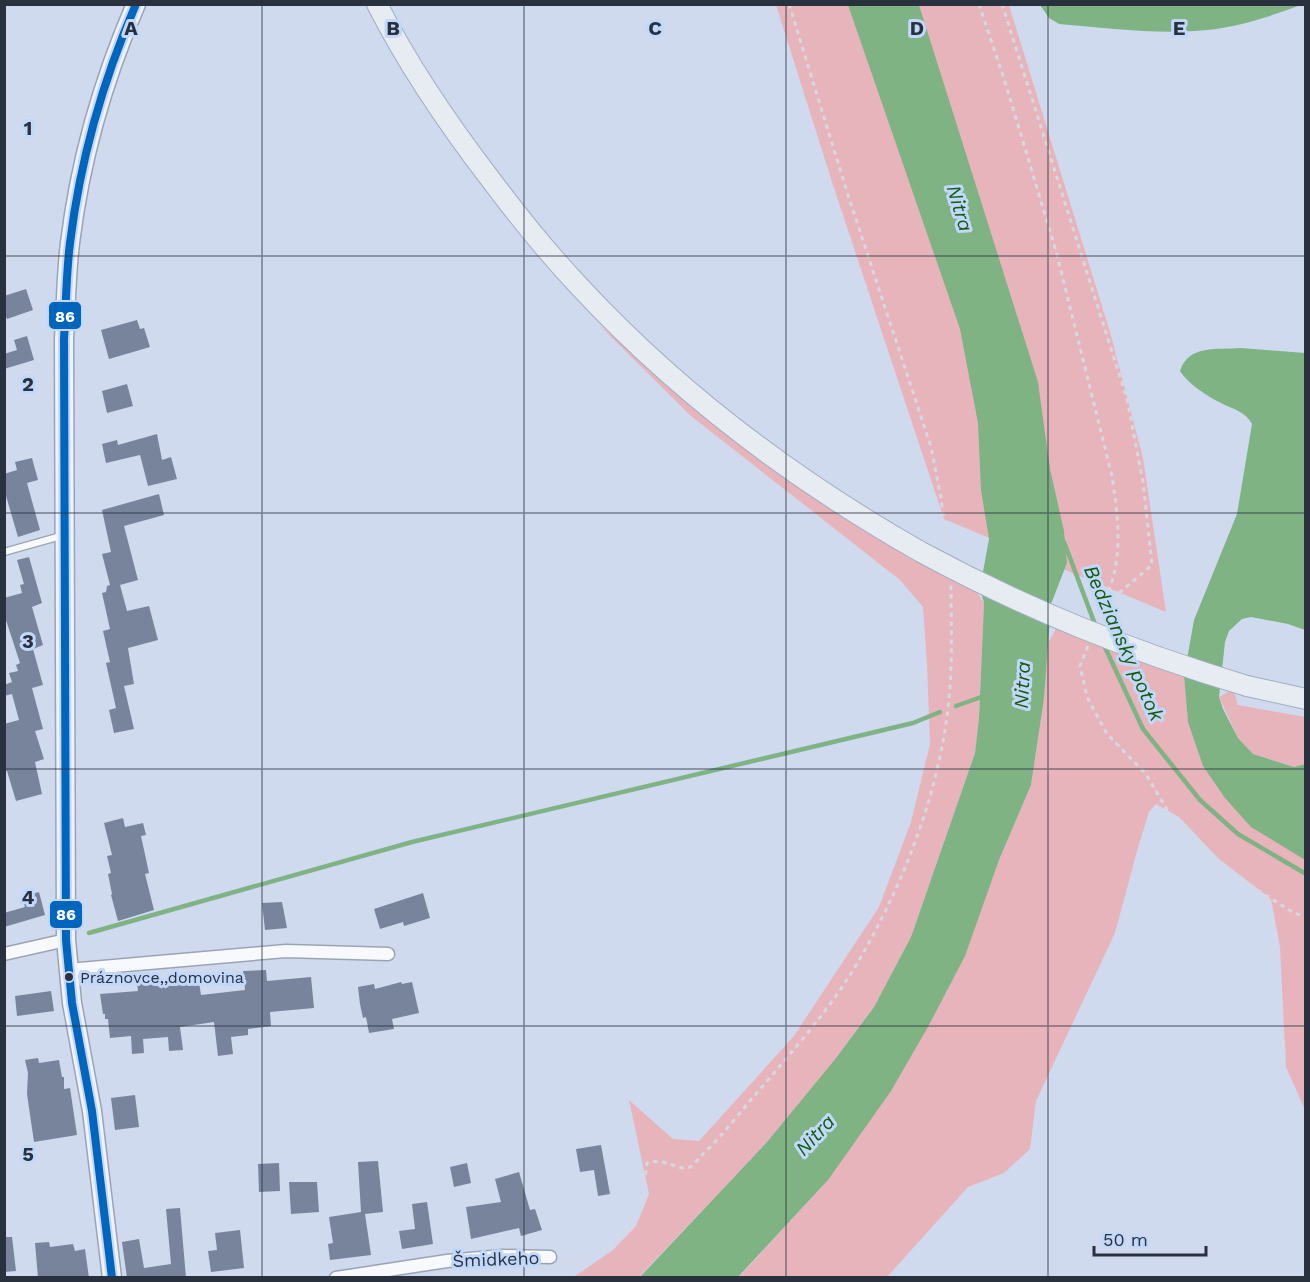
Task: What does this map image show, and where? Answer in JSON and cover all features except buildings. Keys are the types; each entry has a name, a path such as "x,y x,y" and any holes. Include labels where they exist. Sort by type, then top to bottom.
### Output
{"main road":[{"path":"377,4 415,72 454,130 522,220 595,303 668,372 750,441 856,514 995,591 1075,627 1170,662 1247,686 1305,699"}],"street":[{"path":"112,1278 92,1111 72,1004 66,940 64,339 70,241 85,164 102,96 120,42 136,4"},
{"path":"4,954 66,940"},
{"path":"68,970 286,951 388,954"},
{"name":"Šmidkeho","path":"336,1278 447,1261 503,1256 550,1257"}],"lane":[{"path":"4,552 65,535"}],"path":[{"path":"789,4 847,192 931,447 948,553"},
{"path":"978,4 1005,82 1056,251 1112,476 1119,539 1113,577 1095,625"},
{"path":"1002,4 1127,399 1143,482 1152,565 1119,593 1104,602"},
{"path":"550,1257 566,1263 584,1259 613,1244 638,1218 647,1164 655,1161 680,1168 690,1167 711,1146 795,1048 826,1009 854,968 893,899 926,808 941,754 949,706 951,581"},
{"path":"1088,646 1080,666 1087,697 1107,734 1146,774 1176,825 1243,881 1294,914 1305,917"}],"shaded area":[{"path":"776,5 1009,5 1110,332 1143,458 1166,612 944,519"},
{"path":"598,324 676,390 972,586 984,603 979,718 975,753 911,937 874,1007 836,1058 767,1142 639,1277 572,1278 613,1250 636,1226 649,1194 629,1100 673,1139 699,1141 794,1036 879,907 911,822 930,744 923,607 900,580 691,416"},
{"path":"1058,625 1184,676 1188,719 1277,841 1305,860 1305,1110 1286,1067 1280,947 1271,899 1219,859 1179,817 1156,804 1149,812 1115,933 1036,1101 1030,1149 1004,1173 968,1187 887,1277 738,1278 828,1180 999,860 1031,785 1044,699 1048,643"},
{"path":"1233,689 1238,705 1305,717 1305,764 1294,767 1253,754 1238,738 1219,697"}],"water":[{"name":"Nitra","path":"848,5 919,5 1038,382 1050,469 1064,531 1067,563 1051,604 1044,699 1031,785 999,860 965,956 891,1091 828,1180 738,1277 639,1278 767,1142 836,1058 874,1007 911,937 975,753 979,718 984,603 980,588 989,539 981,490 978,423 960,329"},
{"path":"1040,5 1301,5 1231,26 1170,32 1059,24 1049,18"},
{"path":"1241,348 1305,353 1305,630 1288,624 1251,617 1242,619 1229,631 1225,642 1219,697 1238,738 1253,754 1294,767 1305,764 1305,860 1251,827 1225,798 1203,766 1188,722 1184,676 1194,620 1237,514 1252,424 1243,414 1198,389 1180,371 1184,362 1197,352"}],"waterway":[{"name":"Bedziansky potok","path":"1064,542 1096,627"},
{"name":"Bedziansky potok","path":"1103,643 1143,729 1200,800 1238,834 1306,874"},
{"path":"956,706 984,696"},
{"path":"89,933 412,842 913,723 940,712"}],"transit line":[{"name":"86","path":"112,1278 92,1111 72,1003 66,940 64,339 69,255 80,182 103,91 136,4"}],"place":[{"name":"Práznovce,,domovina","path":"69,977"}]}
